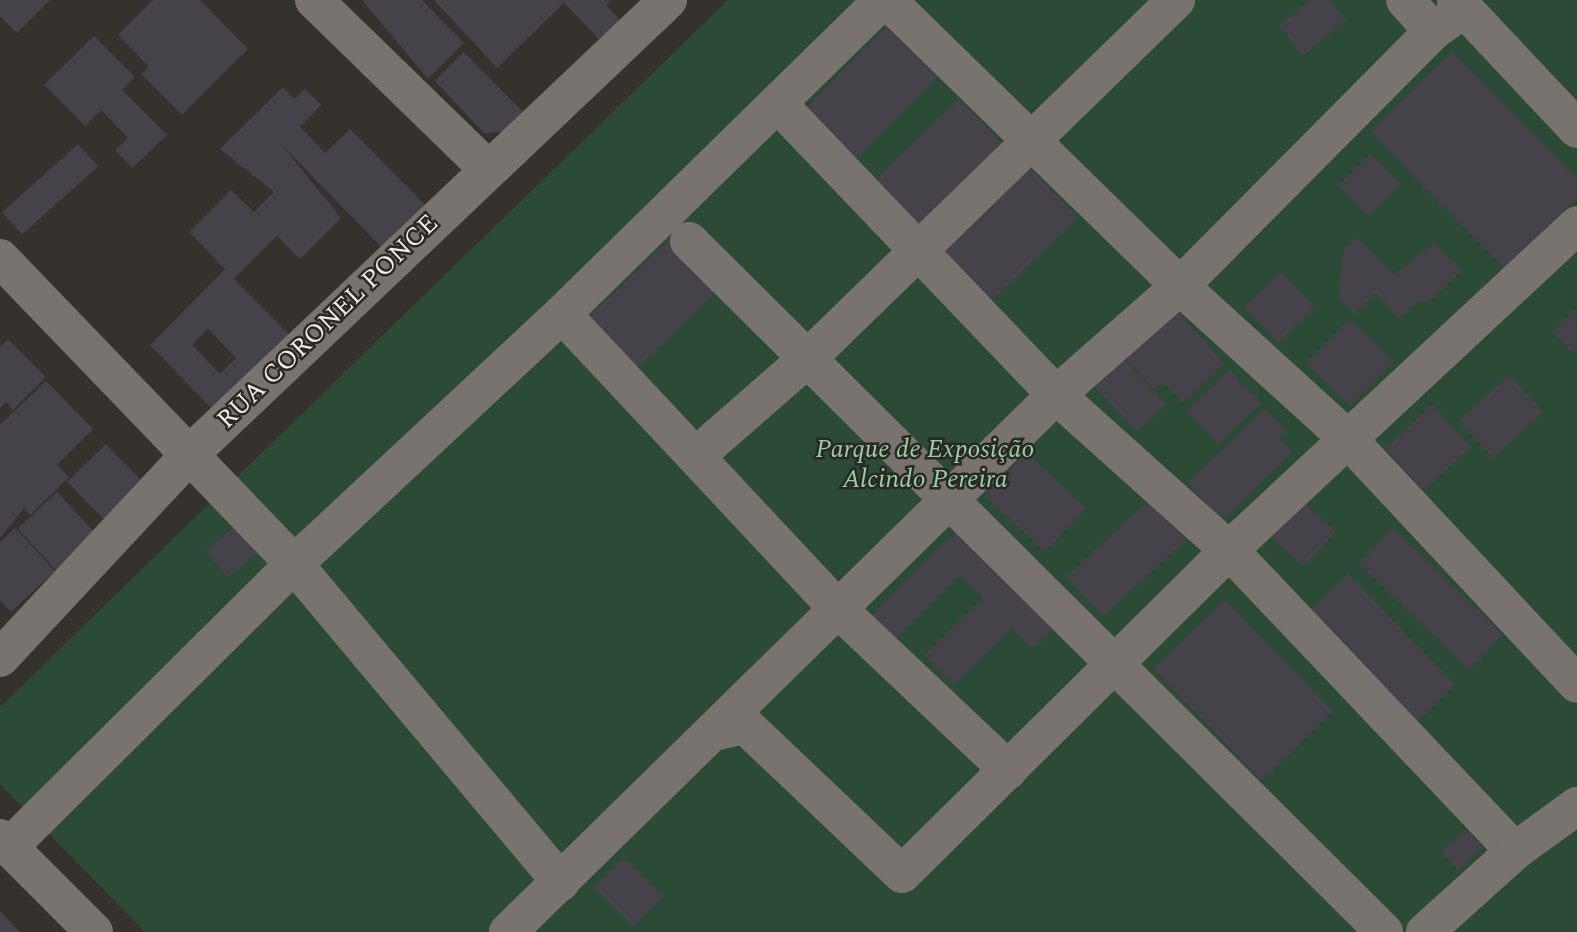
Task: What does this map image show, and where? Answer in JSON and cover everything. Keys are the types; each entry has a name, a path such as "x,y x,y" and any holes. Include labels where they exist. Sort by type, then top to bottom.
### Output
{"street":[{"path":"314,0 488,169"},
{"name":"RUA CORONEL PONCE","path":"0,658 191,453 668,0"},
{"path":"94,932 4,842 294,564 780,106 885,0 1180,286 1346,437 1577,684"},
{"path":"697,455 807,359 1028,141 1176,0"},
{"path":"1405,0 1433,31"},
{"path":"508,932 718,731 1056,395 1180,286 1460,4 1577,129"},
{"path":"780,106 1056,395 1229,550 1515,851"},
{"path":"718,731 745,725 902,874 1346,437 1577,225"},
{"path":"689,241 1118,662 1384,932"},
{"path":"0,258 191,453 294,564 561,882"},
{"path":"562,314 697,455 839,610 1008,770"},
{"path":"1425,932 1515,851 1577,806"}],"green space":[{"name":"Parque de Exposição Alcindo Pereira","path":"728,0 1577,0 1577,932 145,932 0,784 0,707"}],"building":[{"path":"0,0 50,0 17,33 0,16"},
{"path":"153,0 200,0 248,49 182,115 141,74 148,66 118,35"},
{"path":"362,0 422,0 464,43 428,79"},
{"path":"434,0 611,0 606,5 623,23 603,43 564,3 497,68"},
{"path":"1310,0 1329,0 1346,20 1303,56 1279,26"},
{"path":"887,27 937,77 850,165 799,115"},
{"path":"94,36 135,77 122,90 167,135 132,168 115,150 128,138 101,110 85,126 44,85"},
{"path":"464,52 524,113 506,132 484,133 435,81"},
{"path":"1452,52 1577,179 1577,197 1505,269 1371,132"},
{"path":"283,87 294,99 305,89 321,105 300,127 325,153 350,129 430,210 387,253 282,145 341,218 300,259 277,236 234,279 291,336 217,414 150,345 225,269 189,232 231,190 254,212 274,192 220,149","holes":["208,329 236,358 220,374 192,345"]},
{"path":"959,99 1004,146 913,234 868,187"},
{"path":"78,144 98,166 22,235 2,212"},
{"path":"1371,154 1401,185 1369,216 1339,185"},
{"path":"1027,165 1078,218 981,311 931,258"},
{"path":"1357,237 1394,275 1434,243 1461,271 1429,302 1417,301 1399,319 1376,293 1355,314 1339,297 1342,252"},
{"path":"669,240 718,290 628,376 580,326"},
{"path":"1281,272 1315,307 1278,343 1244,307"},
{"path":"1176,309 1224,364 1183,403 1163,382 1155,389 1125,358"},
{"path":"1576,309 1577,351 1573,354 1552,331"},
{"path":"1350,319 1393,362 1349,406 1306,363"},
{"path":"8,339 46,377 13,410 6,402 0,408 0,347"},
{"path":"1124,360 1166,404 1138,432 1095,388"},
{"path":"1229,370 1261,403 1219,444 1187,411"},
{"path":"1509,375 1543,412 1493,458 1459,421"},
{"path":"46,381 93,429 57,465 69,477 30,515 24,508 0,538 0,425"},
{"path":"1432,405 1471,447 1424,490 1385,449"},
{"path":"1265,409 1286,431 1279,438 1292,452 1222,521 1188,483"},
{"path":"106,444 149,489 110,526 67,482"},
{"path":"1026,452 1086,508 1045,552 985,496"},
{"path":"57,492 97,535 58,572 18,529"},
{"path":"1299,498 1336,532 1304,566 1267,532"},
{"path":"1149,500 1186,539 1103,617 1066,577"},
{"path":"238,524 260,551 227,578 205,550"},
{"path":"15,528 55,571 11,612 0,601 0,542"},
{"path":"1393,528 1503,634 1469,670 1359,563"},
{"path":"958,529 1055,628 1033,649 1012,628 954,685 925,655 983,598 960,574 893,641 870,617"},
{"path":"1348,574 1455,685 1418,721 1311,610"},
{"path":"1225,600 1333,711 1261,780 1154,669"},
{"path":"1466,829 1483,847 1458,870 1441,852"},
{"path":"624,858 663,897 633,927 594,888"},
{"path":"0,911 20,932 0,932"}]}
